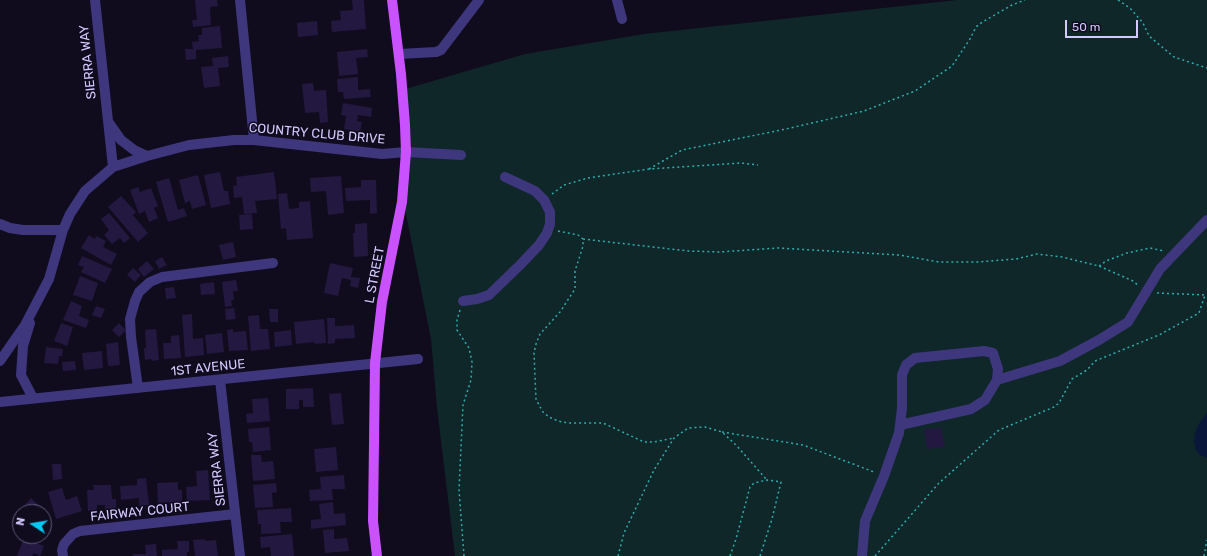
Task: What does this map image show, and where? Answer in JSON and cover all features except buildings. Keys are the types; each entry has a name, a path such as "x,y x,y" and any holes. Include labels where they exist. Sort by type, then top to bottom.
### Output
{"main road":[{"name":"L STREET","path":"377,556 373,521 375,363 382,302 402,202 406,152 399,54 392,0"}],"street":[{"name":"SIERRA WAY","path":"95,0 113,167"},
{"path":"240,0 254,140"},
{"path":"399,54 436,52 441,50 479,0"},
{"path":"617,0 622,19"},
{"name":"SIERRA WAY","path":"108,121 120,140 134,150 147,156"},
{"name":"COUNTRY CLUB DRIVE","path":"0,361 25,325 49,279 63,230 70,214 85,192 113,167 189,145 254,140 382,154 406,152 461,155"},
{"path":"463,301 489,295 538,245 547,233 550,224 550,212 544,200 535,191 505,177"},
{"path":"997,380 1060,361 1128,322 1160,269 1207,220"},
{"path":"0,224 10,228 23,230 63,230"},
{"path":"138,388 130,319 139,292 150,282 162,277 273,263"},
{"name":"COUNTRY CLUB DRIVE","path":"32,313 23,346 21,375 34,398"},
{"path":"862,556 865,521 884,476 899,433 902,408 902,375 906,365 915,358 984,351 993,353 998,369 997,380 985,400 971,409 900,426"},
{"name":"1ST AVENUE","path":"0,402 418,359"},
{"name":"SIERRA WAY","path":"220,380 240,556"},
{"name":"FAIRWAY COURT","path":"63,556 62,550 64,544 73,534 80,531 235,514"}],"path":[{"path":"650,169 682,150 786,130 864,111 915,91 952,66 980,23 1012,5 1025,0"},
{"path":"1118,0 1130,8 1143,23 1150,36 1174,57 1207,68"},
{"path":"544,200 564,185 582,180 650,169 741,163 758,165"},
{"path":"550,224 553,229 574,233 583,239 688,251 719,252 778,248 899,255 939,262 977,262 1016,259 1037,254 1062,257 1099,266 1133,281 1147,291 1153,293 1206,295 1199,313 1159,335 1095,362 1088,370 1072,379 1059,403 1054,407 999,430 939,483 875,556"},
{"path":"583,239 583,246 575,271 575,289 556,317 540,334 536,344 534,353 536,399 543,412 549,417 568,423 603,423 644,442 654,442 674,438"},
{"path":"1099,266 1106,261 1127,253 1150,248 1176,252"},
{"path":"463,301 457,320 457,330 469,348 472,362 471,380 463,405 458,490 464,556"},
{"path":"618,556 624,533 654,470 674,438 688,428 705,427 722,432 803,445 884,476"},
{"path":"722,432 737,446 767,480"},
{"path":"730,556 750,487 754,483 767,480 781,482 772,520 760,556"},
{"path":"1204,556 1207,540"}],"green space":[{"path":"957,0 1207,0 1207,556 455,556 437,408 431,339 403,199 402,90 525,54 644,34"}],"water":[{"path":"1207,413 1207,458 1200,455 1196,450 1194,442 1198,425"}]}
